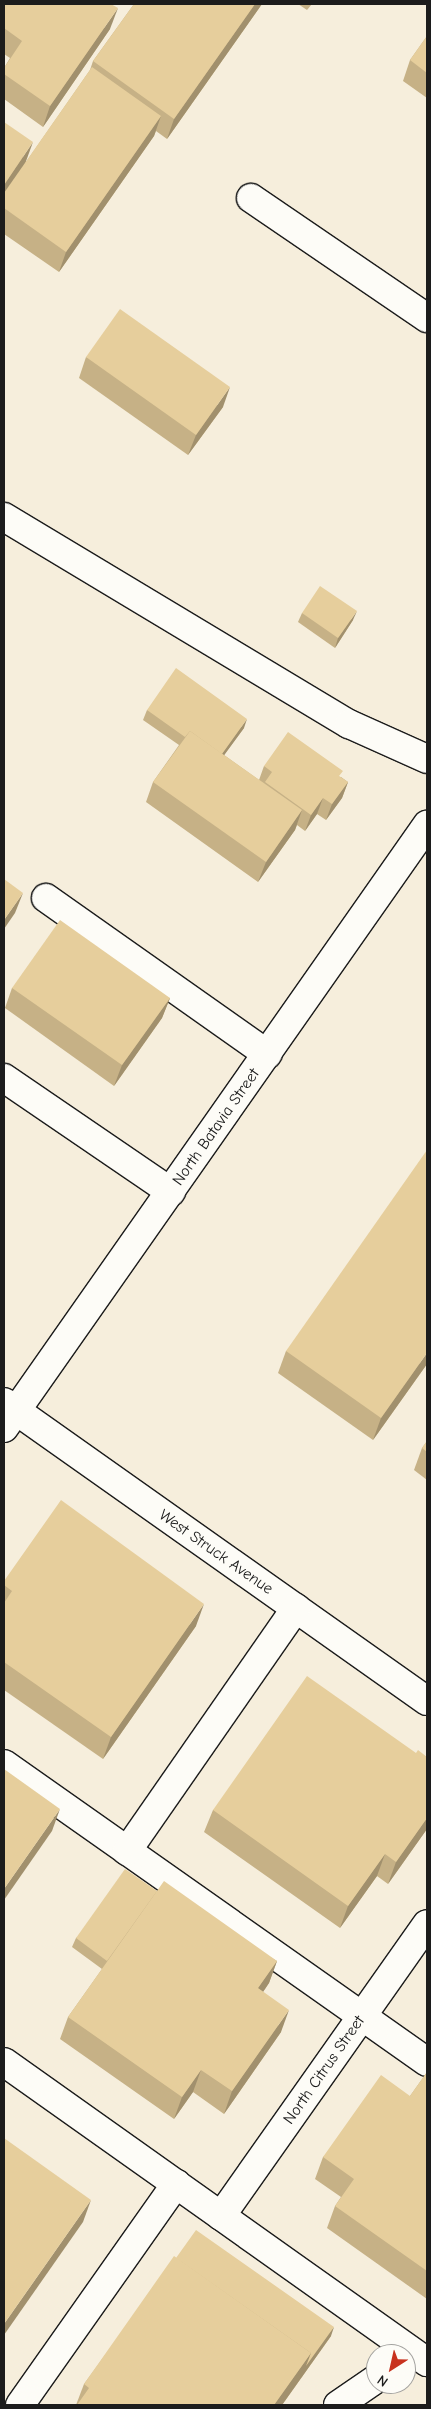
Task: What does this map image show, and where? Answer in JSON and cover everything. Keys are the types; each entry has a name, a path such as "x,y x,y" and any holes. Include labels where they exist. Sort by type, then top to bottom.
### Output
{"street":[{"path":"251,198 427,318"},
{"path":"4,517 349,724 427,759"},
{"name":"North Batavia Street","path":"8,1414 171,1192 427,825"},
{"path":"46,898 267,1054"},
{"path":"4,1078 171,1192"},
{"name":"West Struck Avenue","path":"8,1414 296,1608 427,1701"},
{"path":"127,1851 296,1608"},
{"path":"4,1764 427,2062"},
{"name":"North Citrus Street","path":"221,2216 427,1924"},
{"path":"4,2062 397,2344"},
{"path":"20,2405 176,2184"},
{"path":"338,2405 366,2386"}],"building":[{"path":"4,4 111,4 118,8 50,106 4,74 4,68 22,41 4,28"},
{"path":"134,4 255,4 174,119 93,61"},
{"path":"427,36 427,73 410,60"},
{"path":"92,67 161,116 66,252 4,208 4,193"},
{"path":"4,122 33,142 4,185"},
{"path":"120,309 230,387 196,435 86,357"},
{"path":"320,586 357,611 338,638 302,613"},
{"path":"176,668 247,719 222,754 190,731 185,737 147,710"},
{"path":"190,731 302,810 266,862 153,782"},
{"path":"288,732 343,771 339,776 348,782 332,804 323,798 311,815 265,782 272,772 264,766"},
{"path":"4,879 23,893 4,920"},
{"path":"60,920 170,998 122,1065 12,988"},
{"path":"427,1150 427,1353 381,1418 286,1351"},
{"path":"427,1441 427,1452 422,1448"},
{"path":"61,1500 204,1604 111,1737 4,1662 4,1603 12,1591 4,1585 4,1581"},
{"path":"307,1676 416,1753 418,1750 427,1757 427,1818 396,1862 385,1854 348,1906 213,1810"},
{"path":"4,1769 60,1809 4,1889"},
{"path":"125,1869 157,1891 107,1961 76,1938"},
{"path":"164,1881 277,1961 258,1988 289,2010 232,2091 201,2070 182,2097 68,2017"},
{"path":"427,2072 427,2271 335,2206 354,2179 323,2157 381,2075 410,2096"},
{"path":"4,2138 91,2200 4,2324"},
{"path":"196,2230 334,2327 306,2366 311,2353 176,2258"},
{"path":"174,2256 311,2353 274,2405 77,2405 89,2388 84,2384"}]}
